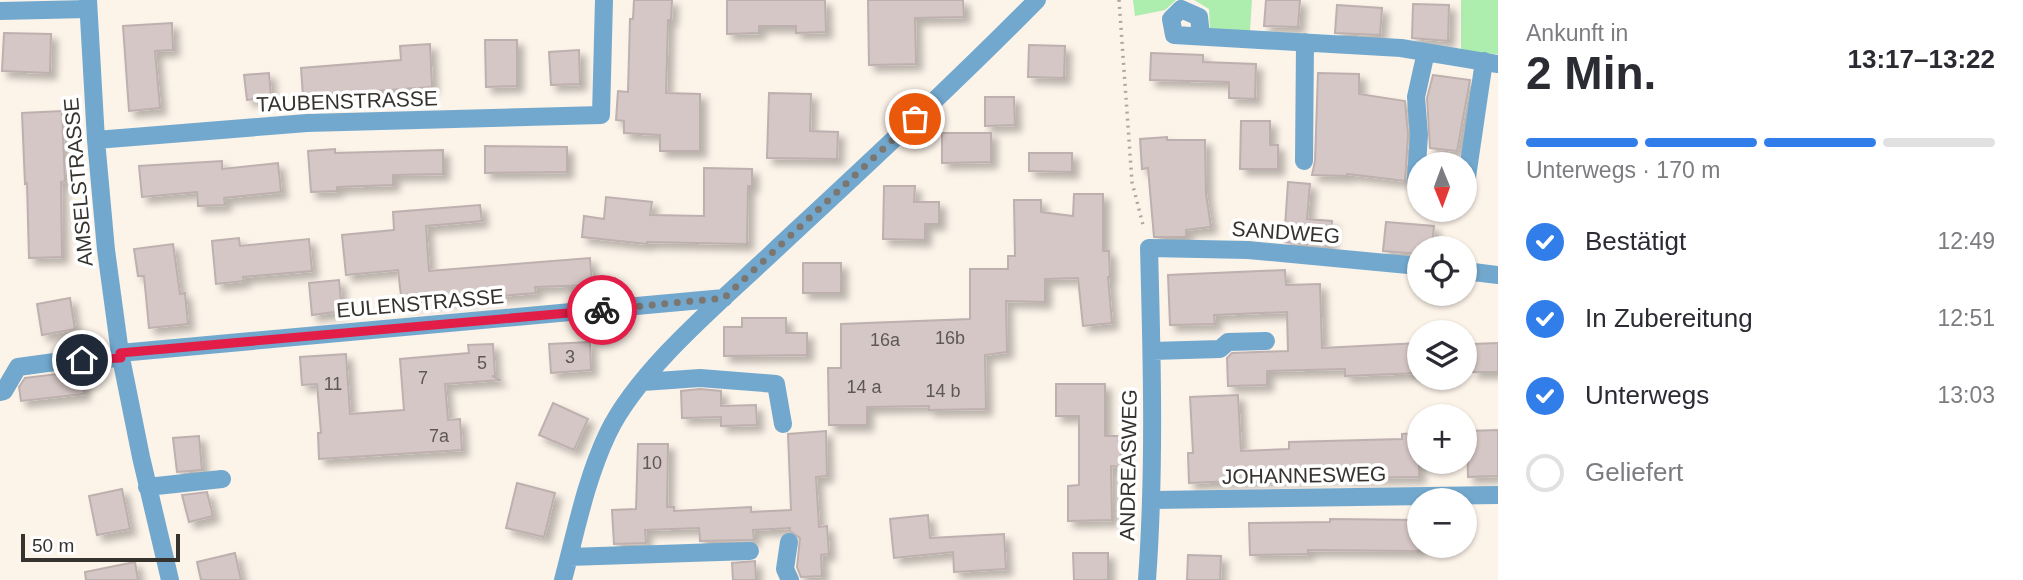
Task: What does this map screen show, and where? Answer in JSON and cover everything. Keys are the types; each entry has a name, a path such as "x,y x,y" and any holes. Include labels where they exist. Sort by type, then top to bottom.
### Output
{"street":[{"name":"TAUBENSTRASSE","path":"96,140 307,123 601,116 604,0"},
{"path":"562,580 590,481 608,432 643,382 724,298 972,65 1037,0"},
{"path":"0,11 54,11 88,4"},
{"name":"AMSELSTRASSE","path":"88,4 106,250 121,356 170,580"},
{"path":"1201,36 1401,48 1491,63 1473,152"},
{"path":"1304,161 1305,42"},
{"path":"1418,152 1416,97 1426,52"},
{"name":"SANDWEG","path":"1149,248 1248,250 1407,265"},
{"name":"ANDREASWEG","path":"1147,580 1153,500 1149,248"},
{"path":"1477,272 1498,275"},
{"name":"EULENSTRASSE","path":"121,356 724,298"},
{"path":"1152,351 1220,349 1228,342 1266,341"},
{"path":"0,392 4,391 18,367 121,356"},
{"path":"643,382 700,377 776,384 783,424"},
{"path":"148,487 222,479"},
{"name":"JOHANNESWEG","path":"1153,500 1498,495"},
{"path":"789,542 785,569 790,580"},
{"path":"569,557 750,551"}],"path":[{"path":"1119,0 1132,182 1149,248"}],"green space":[{"path":"1133,0 1176,0 1165,10 1135,16"},
{"path":"1194,0 1252,0 1250,31 1210,31 1209,9"},
{"path":"1461,0 1498,0 1498,54 1461,53"}],"building":[{"path":"634,0 672,0 671,20 668,20 666,93 700,94 700,151 660,151 660,135 624,133 624,121 616,120 618,91 628,92 630,19 633,19"},
{"path":"727,0 825,0 826,32 796,33 796,26 759,26 759,33 727,34"},
{"path":"868,0 963,0 964,17 915,18 916,64 869,65"},
{"path":"1266,0 1300,0 1298,27 1264,26"},
{"path":"1413,4 1449,5 1448,41 1412,38"},
{"path":"1337,5 1382,8 1380,35 1335,33"},
{"path":"172,23 173,50 155,51 160,108 129,111 123,26"},
{"path":"4,33 51,34 50,73 2,71"},
{"path":"485,40 517,40 517,86 486,87"},
{"path":"430,44 432,87 303,96 301,68 401,60 400,46"},
{"path":"1029,45 1065,46 1064,78 1028,77"},
{"path":"579,50 580,84 551,85 549,52"},
{"path":"1151,53 1203,55 1203,62 1256,64 1255,99 1229,98 1229,82 1150,80"},
{"path":"269,73 271,97 247,100 244,75"},
{"path":"1318,73 1359,74 1359,94 1405,101 1408,135 1405,181 1347,174 1312,175 1315,161"},
{"path":"1433,75 1470,80 1457,151 1430,148 1427,98"},
{"path":"769,93 811,94 810,131 838,132 837,159 767,158"},
{"path":"985,97 1014,97 1015,125 985,126"},
{"path":"62,111 65,181 61,182 62,257 29,258 22,113"},
{"path":"1241,121 1270,121 1270,145 1278,145 1278,169 1240,169"},
{"path":"942,133 991,133 991,162 942,163"},
{"path":"1167,137 1167,140 1205,140 1206,194 1211,227 1186,230 1186,237 1154,237 1148,168 1142,169 1140,139"},
{"path":"485,146 567,147 567,172 485,173"},
{"path":"335,149 335,153 443,150 443,174 393,175 393,185 337,187 337,191 311,192 308,151"},
{"path":"1029,153 1072,153 1072,172 1029,171"},
{"path":"222,161 222,169 278,163 281,192 224,198 225,205 198,206 197,192 142,197 139,166"},
{"path":"704,168 752,169 752,186 748,186 747,244 647,244 582,237 584,216 604,219 606,197 652,202 650,215 704,216"},
{"path":"1288,182 1310,184 1307,219 1332,221 1330,246 1284,242"},
{"path":"884,186 915,186 914,202 939,202 939,224 925,224 925,240 883,239"},
{"path":"1074,194 1103,194 1103,251 1109,251 1112,323 1083,326 1078,278 1045,279 1045,302 1006,301 1007,352 985,355 986,409 867,407 867,425 829,425 828,368 841,368 841,324 970,319 970,269 1008,269 1008,256 1015,256 1014,200 1041,200 1041,212 1073,216"},
{"path":"480,205 482,221 426,226 429,271 590,258 592,285 535,287 536,293 402,304 398,270 346,275 342,235 394,230 393,212"},
{"path":"1386,222 1434,226 1433,236 1407,236 1407,253 1383,251"},
{"path":"239,238 240,246 309,239 312,271 243,277 244,281 216,284 212,241"},
{"path":"173,244 180,294 185,293 188,324 149,328 144,276 138,276 134,249"},
{"path":"803,263 841,263 841,293 803,293"},
{"path":"1285,270 1286,285 1320,284 1322,348 1407,344 1407,373 1345,376 1345,369 1267,371 1267,385 1228,386 1227,358 1232,353 1288,351 1287,312 1214,315 1215,324 1170,325 1168,275"},
{"path":"339,280 342,311 312,315 309,283"},
{"path":"70,298 75,329 42,335 37,304"},
{"path":"742,318 786,318 786,333 807,333 807,355 724,356 724,327 742,327"},
{"path":"590,342 591,370 551,373 549,344"},
{"path":"1498,343 1498,372 1477,372 1477,344"},
{"path":"493,344 495,376 492,376 501,380 445,384 448,420 460,419 462,450 319,459 318,433 321,433 317,384 302,385 300,357 346,354 350,414 404,410 400,359 469,353 468,345"},
{"path":"82,371 84,394 21,401 19,387 25,378"},
{"path":"1056,384 1105,384 1105,436 1121,436 1121,467 1111,466 1112,520 1068,521 1068,486 1079,485 1079,416 1056,416"},
{"path":"681,391 721,391 721,406 756,405 757,425 721,426 721,417 682,418"},
{"path":"1238,395 1241,451 1289,449 1289,442 1402,439 1402,434 1407,434 1407,474 1419,474 1419,477 1347,476 1189,483 1188,453 1193,453 1190,397"},
{"path":"553,403 588,419 574,450 539,435"},
{"path":"1498,430 1498,476 1468,477 1468,474 1477,474 1477,431"},
{"path":"826,431 827,476 816,477 819,527 827,526 829,554 821,555 822,576 801,577 797,567 800,538 790,531 790,528 753,530 754,540 700,541 699,528 645,530 646,543 614,544 612,510 636,509 638,444 668,444 667,507 674,507 674,511 751,507 751,512 791,510 788,434"},
{"path":"199,436 202,470 177,472 173,438"},
{"path":"517,483 555,493 544,537 506,528"},
{"path":"122,489 130,529 97,535 89,496"},
{"path":"207,492 213,516 189,522 182,495"},
{"path":"928,515 930,538 1004,534 1006,569 954,572 953,552 894,558 890,519"},
{"path":"1330,519 1407,520 1407,551 1308,550 1308,554 1250,555 1249,523 1330,522"},
{"path":"235,553 241,580 201,580 197,562"},
{"path":"1073,553 1108,553 1108,580 1074,580"},
{"path":"1188,555 1221,556 1220,580 1187,580"},
{"path":"755,561 756,580 733,580 732,563"},
{"path":"135,562 138,580 86,580 85,572"}],"way so far":[{"path":"602,310 724,298 915,119"}],"route":[{"path":"82,360 121,358 120,353 602,310"}]}
